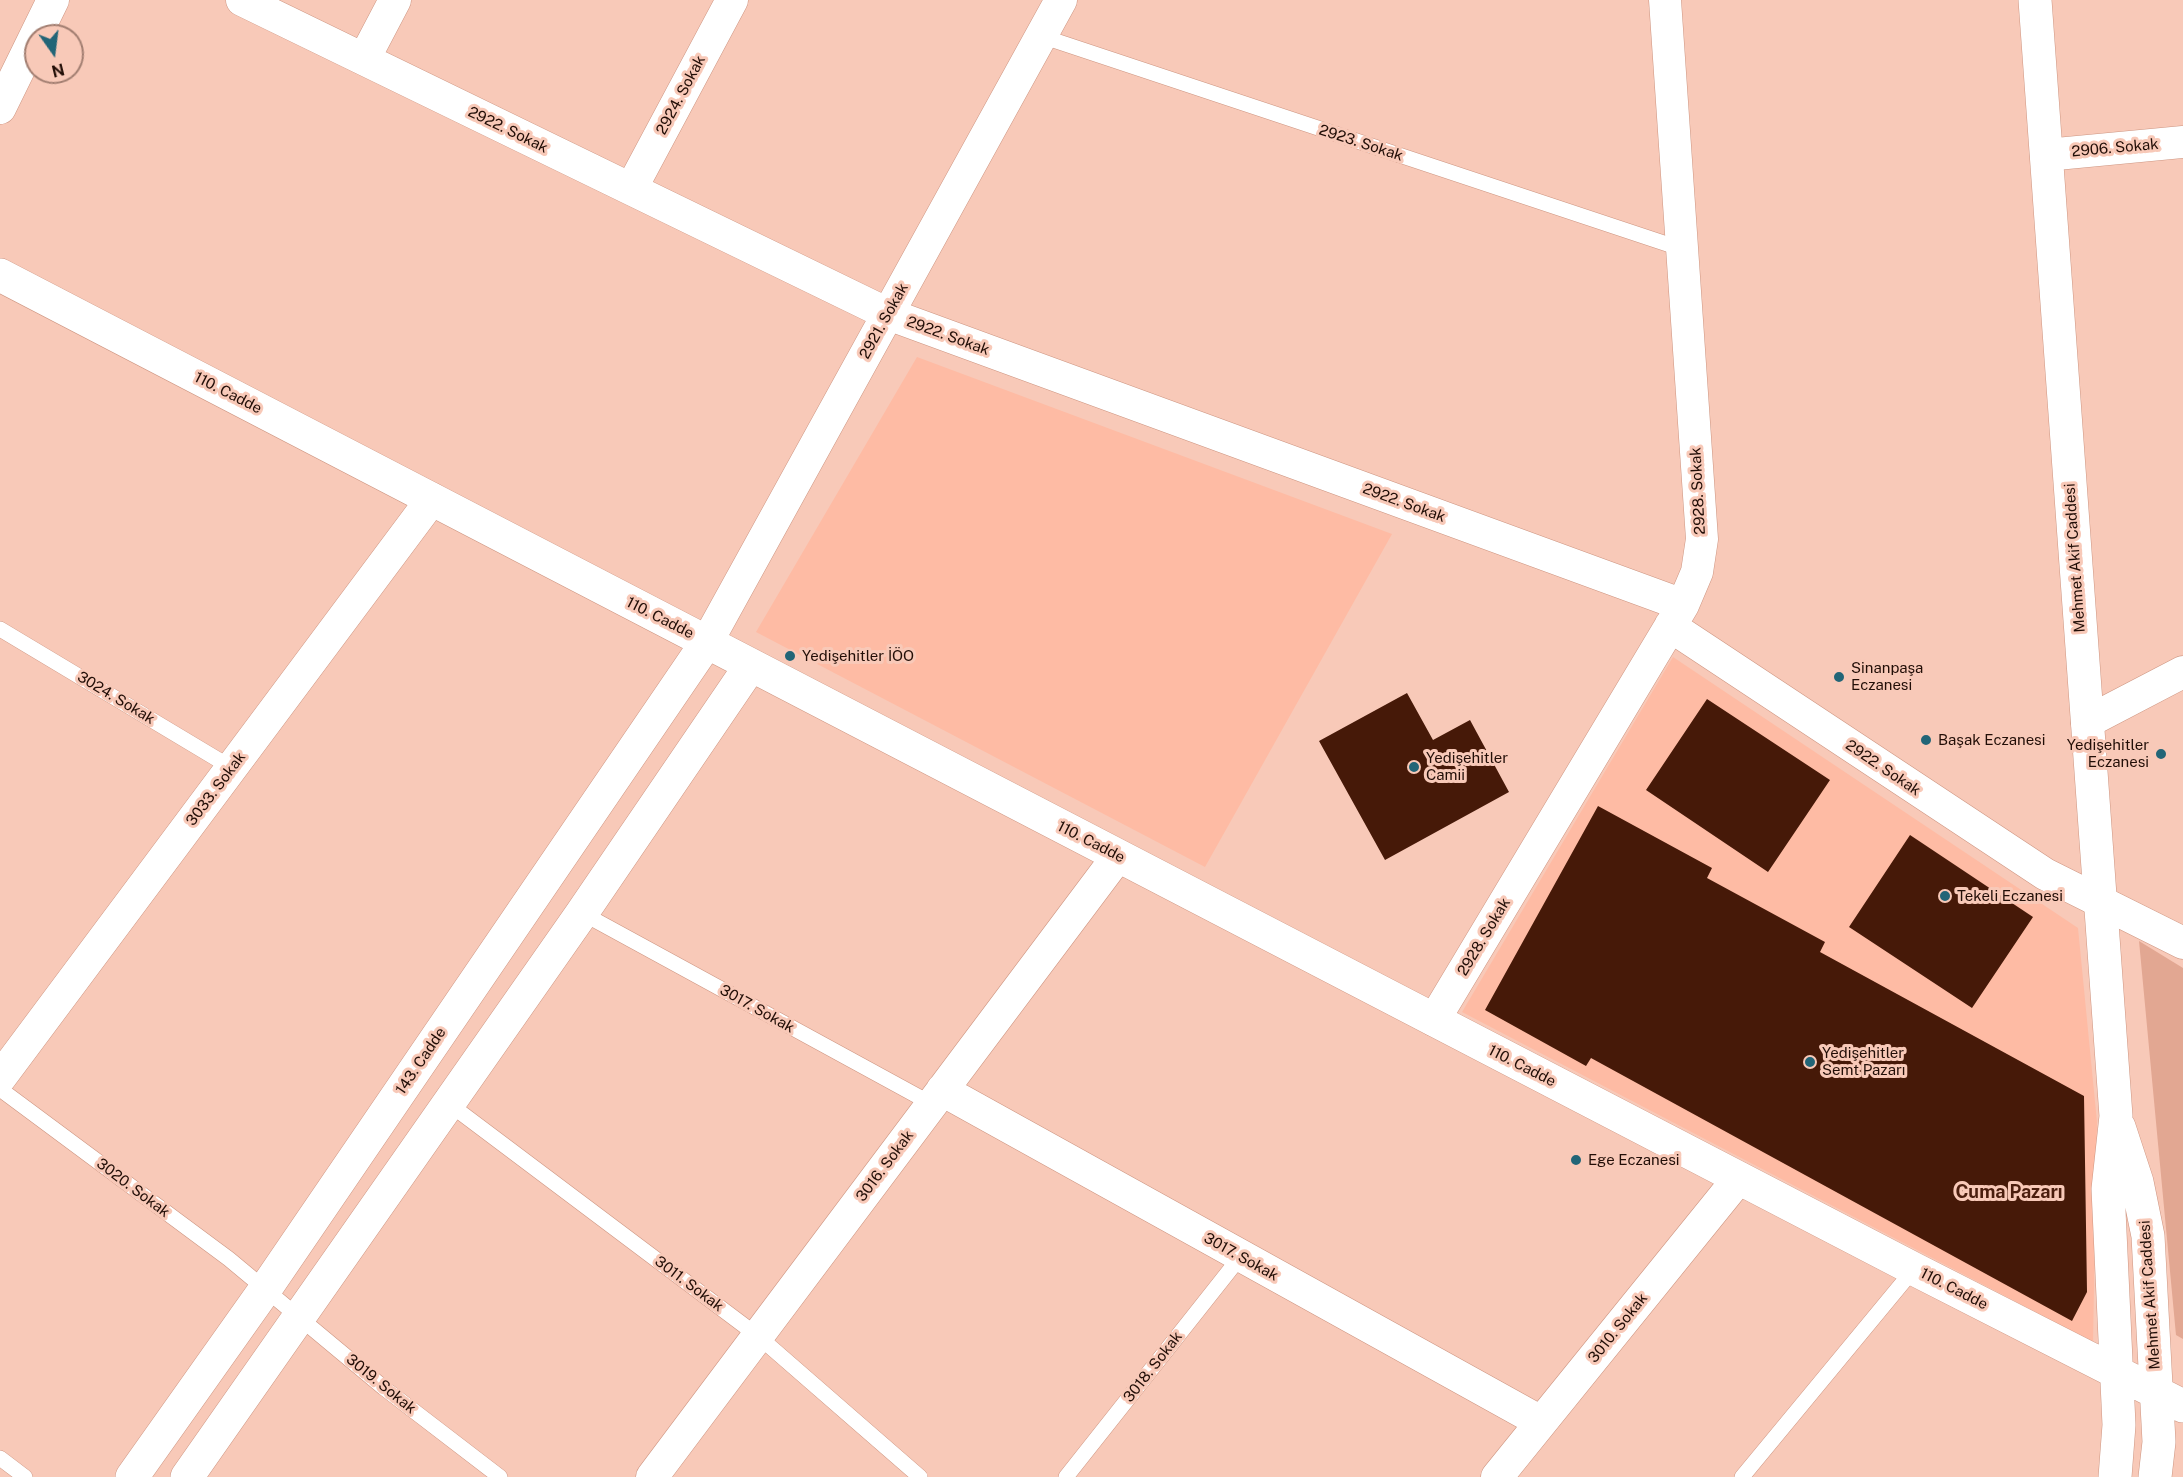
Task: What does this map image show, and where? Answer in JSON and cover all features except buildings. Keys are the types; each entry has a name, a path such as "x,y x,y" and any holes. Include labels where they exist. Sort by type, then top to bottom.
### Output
{"street":[{"name":"2922. Sokak","path":"242,0 888,314 1676,616 1989,839 2100,903 2183,944"},
{"path":"364,59 395,0"},
{"name":"2924. Sokak","path":"631,189 732,0"},
{"name":"2921. Sokak","path":"706,642 1061,0"},
{"name":"2928. Sokak","path":"1434,1020 1676,616 1697,572 1701,539 1665,0"},
{"name":"Mehmet Akif Caddesi","path":"2035,0 2116,1116 2108,1189 2119,1450 2115,1477"},
{"path":"0,108 49,1"},
{"name":"2906. Sokak","path":"2046,155 2183,142"},
{"name":"110. Cadde","path":"0,275 1914,1269 2170,1399"},
{"name":"3033. Sokak","path":"0,1078 432,500"},
{"name":"143. Cadde","path":"132,1477 266,1288 706,642"},
{"path":"187,1477 582,913 751,665"},
{"path":"2087,722 2179,680"},
{"name":"3016. Sokak","path":"652,1477 1118,856"},
{"name":"3017. Sokak","path":"937,1097 1241,1256 1541,1422"},
{"name":"Mehmet Akif Caddesi","path":"2116,1116 2137,1182 2148,1236 2170,1399 2159,1442 2156,1477"},
{"name":"3010. Sokak","path":"1497,1477 1739,1178"},
{"path":"2170,1399 2183,1427"}],"lane":[{"name":"2923. Sokak","path":"1041,36 1682,249"},
{"name":"3024. Sokak","path":"0,628 232,768"},
{"name":"3017. Sokak","path":"582,913 937,1097"},
{"name":"3020. Sokak","path":"0,1089 266,1288"},
{"name":"3011. Sokak","path":"448,1103 758,1336 920,1477"},
{"name":"3018. Sokak","path":"1066,1477 1241,1256"},
{"path":"1742,1477 1914,1269"},
{"name":"3019. Sokak","path":"266,1288 384,1388 500,1477"},
{"path":"0,1458 25,1477"}],"shaded area":[{"path":"917,357 1392,534 1205,867 756,632"},
{"path":"1673,657 2078,928 2097,1122 2093,1342 1462,1012"},
{"path":"2139,941 2183,968 2183,1339 2176,1335"}],"place":[{"name":"Yedişehitler İÖO","path":"790,656"},
{"name":"Sinanpaşa Eczanesi","path":"1839,677"},
{"name":"Başak Eczanesi","path":"1926,740"},
{"name":"Yedişehitler Eczanesi","path":"2161,754"},
{"name":"Yedişehitler Camii","path":"1414,767"},
{"name":"Tekeli Eczanesi","path":"1945,896"},
{"name":"Yedişehitler Semt Pazarı","path":"1810,1062"},
{"name":"Ege Eczanesi","path":"1576,1160"}],"district":[{"name":"Cuma Pazarı","path":"2009,1192"}]}
